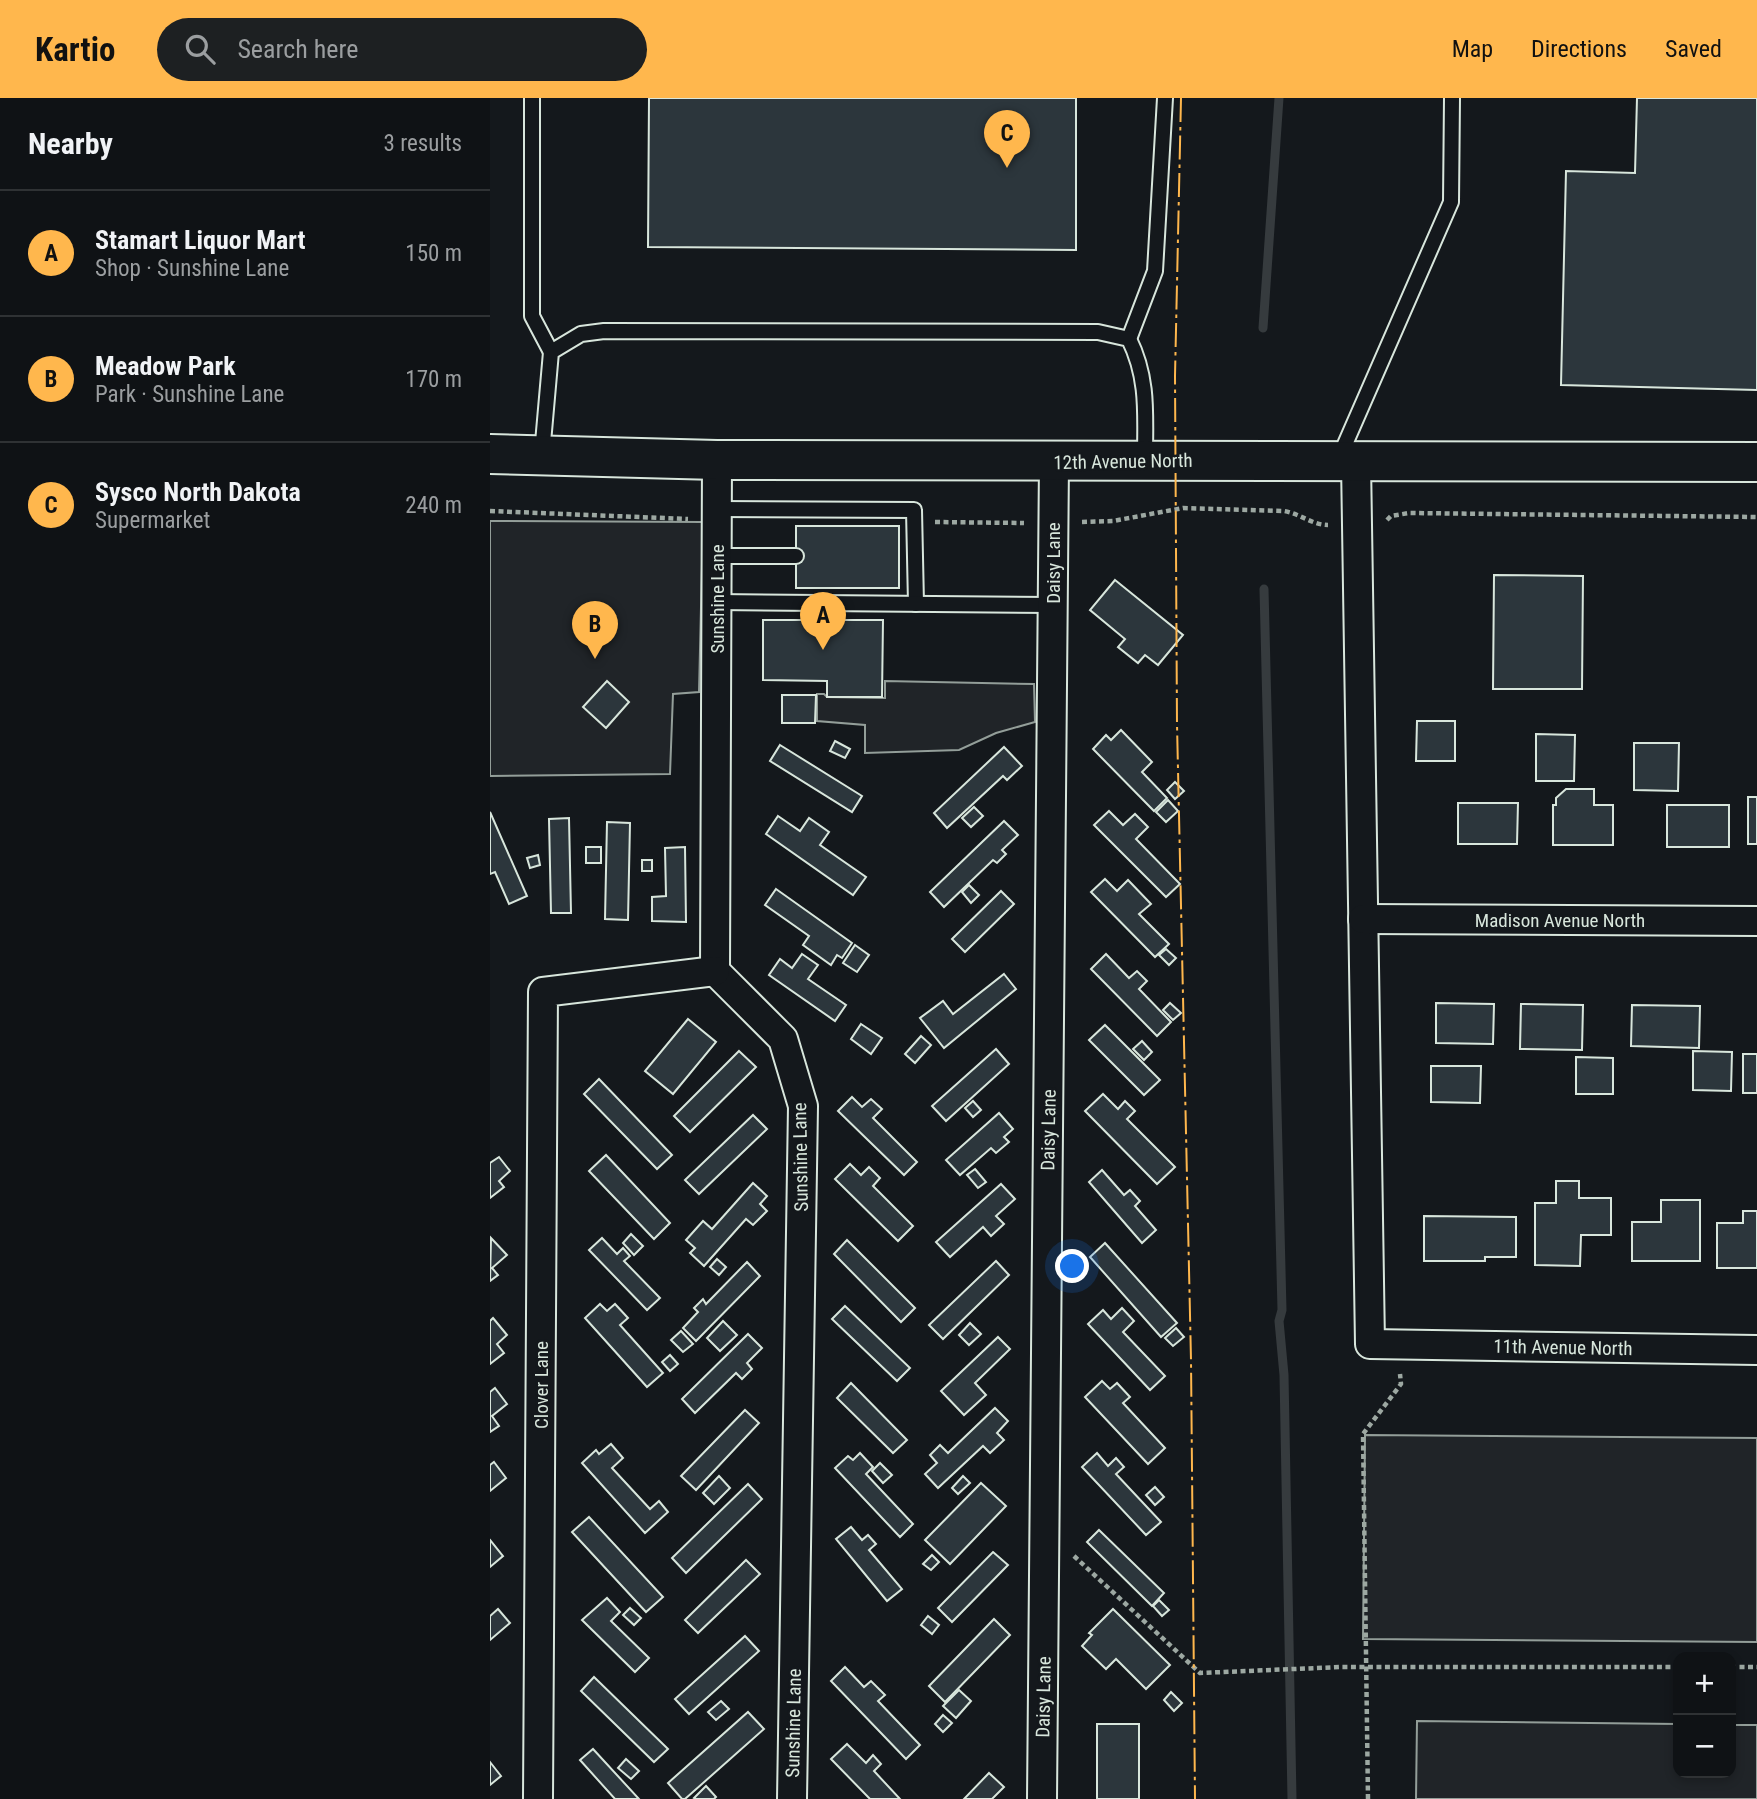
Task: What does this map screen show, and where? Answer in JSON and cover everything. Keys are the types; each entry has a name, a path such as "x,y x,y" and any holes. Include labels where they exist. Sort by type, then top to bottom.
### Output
{"main road":[{"name":"12th Avenue North","path":"490,454 717,460 1757,463"}],"street":[{"name":"Sunshine Lane","path":"717,460 715,971 783,1039 803,1106 792,1799"},
{"name":"Daisy Lane","path":"1042,1799 1054,462"},
{"path":"1347,462 1357,524 1363,919"},
{"name":"Madison Avenue North","path":"1363,919 1757,921"},
{"name":"11th Avenue North","path":"1363,919 1370,1344 1757,1350"},
{"name":"Clover Lane","path":"538,1799 542,992 715,971"}],"lane":[{"path":"532,98 532,316 551,352 542,456"},
{"path":"1145,460 1144,382 1129,340 1156,271 1165,98"},
{"path":"1347,462 1451,202 1452,98"},
{"path":"551,352 581,334 604,331 1098,332 1129,340"},
{"path":"717,514 914,510 916,604"},
{"path":"717,556 796,556"},
{"path":"899,556 915,556"},
{"path":"716,602 1053,605"}],"path":[{"path":"915,522 1113,521 1183,508 1284,511 1300,514 1317,525 1383,524 1391,516 1409,513 1757,517"},
{"path":"490,511 717,514"},
{"path":"1368,1799 1363,1434 1401,1384 1399,1345"},
{"path":"1044,1529 1200,1673 1341,1667 1673,1667"},
{"path":"1736,1667 1757,1667"}],"shaded area":[{"path":"490,521 703,522 699,692 673,694 670,774 490,776"},
{"path":"885,681 1034,684 1035,722 996,733 959,750 865,753 865,725 817,721 817,694 827,697 885,698"},
{"path":"1365,1435 1757,1438 1757,1642 1363,1639"},
{"path":"1417,1721 1673,1724 1673,1778 1736,1778 1736,1725 1757,1725 1757,1799 1416,1799"}],"building":[{"path":"649,98 1076,98 1076,250 648,247"},
{"path":"1637,98 1757,98 1757,390 1561,385 1566,171 1635,173"},
{"path":"796,526 899,526 899,588 796,588"},
{"path":"1494,575 1583,576 1582,689 1493,689"},
{"path":"1115,580 1183,635 1158,665 1145,655 1138,663 1118,647 1125,639 1090,610"},
{"path":"763,620 883,620 882,697 827,697 827,681 763,680"},
{"path":"607,681 629,702 606,728 583,707"},
{"path":"782,695 816,695 815,723 782,723"},
{"path":"1417,721 1455,721 1455,761 1416,761"},
{"path":"1121,730 1152,762 1142,772 1167,798 1154,811 1093,749 1106,735 1111,740"},
{"path":"1536,734 1575,735 1574,781 1536,781"},
{"path":"835,741 850,749 845,758 830,751"},
{"path":"1634,743 1679,743 1678,791 1634,790"},
{"path":"780,745 862,796 852,812 770,761"},
{"path":"1004,747 1022,766 1007,780 1003,776 947,828 934,813"},
{"path":"1175,782 1184,791 1175,799 1167,790"},
{"path":"1566,789 1594,789 1594,805 1613,805 1613,845 1553,845 1553,805 1556,805 1556,798"},
{"path":"1748,797 1757,797 1757,844 1748,844"},
{"path":"1168,800 1178,811 1166,822 1156,812"},
{"path":"1458,803 1518,803 1517,844 1458,844"},
{"path":"1667,805 1729,805 1729,847 1667,847"},
{"path":"974,807 983,816 971,827 962,818"},
{"path":"1109,811 1123,825 1135,814 1148,827 1136,839 1180,884 1166,897 1094,825"},
{"path":"490,812 527,896 509,904 495,872 490,874"},
{"path":"778,816 800,831 809,818 829,832 820,845 866,877 853,895 766,834"},
{"path":"569,818 571,913 551,913 549,819"},
{"path":"1004,821 1018,835 1002,850 1006,854 997,863 993,860 944,907 930,892"},
{"path":"607,822 630,823 628,920 605,919"},
{"path":"586,847 601,847 601,863 586,863"},
{"path":"685,847 686,922 652,921 652,897 666,896 665,848"},
{"path":"538,855 540,865 530,868 527,858"},
{"path":"642,860 652,860 652,871 642,871"},
{"path":"1105,879 1117,891 1128,880 1151,904 1139,914 1169,944 1155,957 1091,892"},
{"path":"969,885 979,895 971,903 962,892"},
{"path":"776,889 852,943 842,958 837,955 831,965 803,945 809,936 765,905"},
{"path":"1001,891 1014,904 965,952 952,939"},
{"path":"855,945 869,955 857,972 843,963"},
{"path":"1166,949 1176,958 1169,965 1159,955"},
{"path":"802,954 818,965 808,979 846,1005 835,1021 769,975 780,959 792,968"},
{"path":"1106,954 1129,978 1137,971 1147,981 1139,989 1171,1022 1157,1036 1091,969"},
{"path":"1004,974 1016,989 944,1048 920,1018 943,1001 953,1014"},
{"path":"1170,1003 1181,1013 1173,1020 1163,1010"},
{"path":"1436,1003 1494,1004 1493,1044 1436,1043"},
{"path":"1521,1004 1583,1005 1582,1050 1520,1049"},
{"path":"1632,1005 1700,1006 1699,1048 1631,1046"},
{"path":"688,1019 716,1042 673,1094 645,1071"},
{"path":"861,1024 882,1038 871,1054 851,1039"},
{"path":"1105,1025 1160,1080 1144,1095 1089,1040"},
{"path":"921,1036 931,1045 915,1063 905,1054"},
{"path":"1142,1041 1152,1052 1144,1060 1133,1049"},
{"path":"996,1049 1009,1064 946,1121 932,1106"},
{"path":"739,1051 756,1067 690,1132 674,1116"},
{"path":"1693,1051 1732,1052 1731,1091 1693,1090"},
{"path":"1743,1054 1757,1054 1757,1093 1743,1093"},
{"path":"1576,1057 1613,1058 1613,1094 1576,1094"},
{"path":"1431,1066 1481,1066 1480,1103 1431,1102"},
{"path":"599,1079 672,1155 657,1169 584,1094"},
{"path":"1103,1094 1118,1109 1125,1101 1135,1111 1127,1119 1175,1167 1157,1184 1085,1111"},
{"path":"852,1097 862,1107 871,1099 882,1109 873,1118 917,1162 904,1175 838,1111"},
{"path":"973,1101 981,1110 973,1117 965,1108"},
{"path":"999,1113 1013,1129 1004,1137 1009,1142 996,1153 991,1148 960,1175 946,1160"},
{"path":"753,1115 767,1129 699,1194 685,1180"},
{"path":"606,1155 670,1223 654,1239 589,1171"},
{"path":"499,1157 510,1171 499,1181 504,1187 490,1198 490,1163"},
{"path":"850,1164 861,1175 869,1167 880,1178 873,1186 913,1226 898,1241 835,1179"},
{"path":"975,1169 986,1182 978,1188 967,1175"},
{"path":"1102,1170 1124,1195 1130,1190 1140,1201 1135,1206 1156,1230 1142,1243 1089,1182"},
{"path":"1556,1181 1579,1181 1579,1198 1611,1198 1611,1235 1581,1235 1580,1266 1535,1265 1535,1203 1556,1203"},
{"path":"753,1183 767,1196 760,1204 767,1211 753,1225 746,1219 704,1266 690,1253 695,1248 686,1240 703,1221 712,1229"},
{"path":"1001,1184 1015,1199 996,1216 1004,1224 991,1236 983,1227 950,1257 936,1242"},
{"path":"1661,1200 1700,1200 1700,1261 1632,1261 1632,1222 1661,1222"},
{"path":"1743,1211 1757,1211 1757,1268 1717,1268 1717,1223 1743,1223"},
{"path":"1424,1216 1516,1217 1516,1257 1485,1257 1485,1261 1424,1261"},
{"path":"631,1234 643,1246 634,1255 623,1243"},
{"path":"491,1238 507,1255 492,1268 498,1275 490,1281"},
{"path":"602,1238 617,1254 623,1248 630,1256 624,1261 660,1298 647,1310 589,1250"},
{"path":"847,1240 915,1308 901,1322 834,1254"},
{"path":"1105,1243 1177,1323 1161,1337 1090,1257"},
{"path":"717,1259 726,1267 719,1275 710,1267"},
{"path":"996,1261 1009,1275 943,1339 929,1325"},
{"path":"747,1262 760,1276 696,1341 683,1328 698,1312 694,1308 703,1299 706,1304"},
{"path":"600,1304 607,1311 615,1304 628,1318 620,1325 663,1373 647,1387 585,1318"},
{"path":"845,1306 910,1368 897,1381 832,1319"},
{"path":"1122,1308 1134,1321 1123,1332 1165,1376 1150,1390 1088,1324 1103,1310 1111,1319"},
{"path":"493,1318 507,1335 497,1344 504,1353 490,1364 490,1321"},
{"path":"723,1321 737,1335 720,1351 707,1338"},
{"path":"970,1323 981,1334 969,1345 959,1335"},
{"path":"1176,1328 1184,1337 1173,1346 1165,1338"},
{"path":"681,1331 693,1344 683,1352 671,1340"},
{"path":"748,1334 762,1348 747,1363 752,1369 742,1379 736,1373 695,1413 682,1399"},
{"path":"998,1337 1010,1349 975,1383 986,1395 964,1415 941,1391"},
{"path":"670,1355 678,1364 670,1371 662,1362"},
{"path":"1102,1381 1110,1389 1117,1383 1130,1397 1123,1403 1165,1448 1148,1464 1085,1397"},
{"path":"851,1383 907,1440 893,1453 837,1398"},
{"path":"495,1388 507,1404 492,1416 499,1426 490,1432 490,1392"},
{"path":"995,1408 1008,1421 997,1433 1004,1440 990,1453 983,1446 938,1488 925,1474 937,1463 930,1455 940,1445 948,1453"},
{"path":"745,1410 759,1423 696,1490 681,1476"},
{"path":"611,1444 623,1458 612,1468 650,1509 659,1501 668,1512 645,1533 582,1463 596,1450 599,1454"},
{"path":"860,1453 873,1467 866,1474 913,1524 900,1537 835,1468 848,1456 853,1460"},
{"path":"1097,1453 1108,1466 1116,1458 1124,1467 1116,1474 1161,1522 1146,1535 1082,1467"},
{"path":"494,1462 506,1478 490,1491 490,1465"},
{"path":"880,1463 892,1475 883,1483 872,1471"},
{"path":"719,1476 730,1488 714,1504 703,1493"},
{"path":"963,1476 970,1483 958,1494 952,1488"},
{"path":"981,1483 1006,1506 950,1564 925,1540"},
{"path":"748,1484 762,1499 686,1573 672,1558"},
{"path":"1155,1487 1164,1497 1155,1505 1146,1495"},
{"path":"589,1517 663,1597 646,1612 572,1532"},
{"path":"851,1527 862,1540 868,1535 876,1544 869,1550 902,1589 887,1601 836,1539"},
{"path":"1099,1530 1164,1593 1152,1606 1087,1542"},
{"path":"490,1540 503,1556 490,1567"},
{"path":"993,1552 1008,1565 952,1622 938,1608"},
{"path":"932,1555 939,1562 931,1570 923,1564"},
{"path":"746,1560 760,1574 698,1633 685,1620"},
{"path":"607,1598 620,1612 611,1621 649,1658 635,1672 582,1620"},
{"path":"1159,1600 1169,1610 1162,1616 1153,1606"},
{"path":"630,1608 641,1618 634,1625 623,1615"},
{"path":"498,1609 510,1623 490,1640 490,1616"},
{"path":"1113,1609 1170,1665 1146,1689 1116,1659 1106,1669 1082,1646 1092,1635 1089,1633"},
{"path":"928,1616 939,1625 932,1634 921,1625"},
{"path":"994,1619 1010,1635 945,1702 929,1686"},
{"path":"745,1636 759,1651 689,1714 675,1699"},
{"path":"845,1667 864,1687 871,1681 885,1695 878,1701 920,1745 906,1759 831,1681"},
{"path":"594,1677 668,1749 654,1762 581,1691"},
{"path":"959,1690 971,1701 956,1718 943,1706"},
{"path":"1171,1692 1182,1703 1174,1711 1164,1700"},
{"path":"721,1701 729,1709 716,1720 708,1712"},
{"path":"748,1712 764,1729 682,1799 668,1783"},
{"path":"943,1715 952,1723 943,1732 935,1724"},
{"path":"1097,1724 1139,1724 1139,1799 1097,1799"},
{"path":"847,1744 866,1763 873,1755 881,1764 874,1771 900,1799 870,1799 831,1759"},
{"path":"593,1749 639,1799 615,1799 580,1760"},
{"path":"626,1759 639,1771 631,1779 618,1768"},
{"path":"490,1762 501,1776 490,1785"},
{"path":"989,1773 1004,1787 992,1799 964,1799"},
{"path":"706,1786 716,1797 714,1799 694,1798"}],"waterway":[{"path":"1263,328 1279,98"},
{"path":"1264,589 1292,1799"}],"power":[{"path":"1181,98 1175,376 1177,724 1191,1360 1195,1799"}],"place":[{"name":"Sysco North Dakota","path":"1007,168"},
{"name":"Stamart Liquor Mart","path":"823,650"},
{"name":"Meadow Park","path":"595,659"}]}
